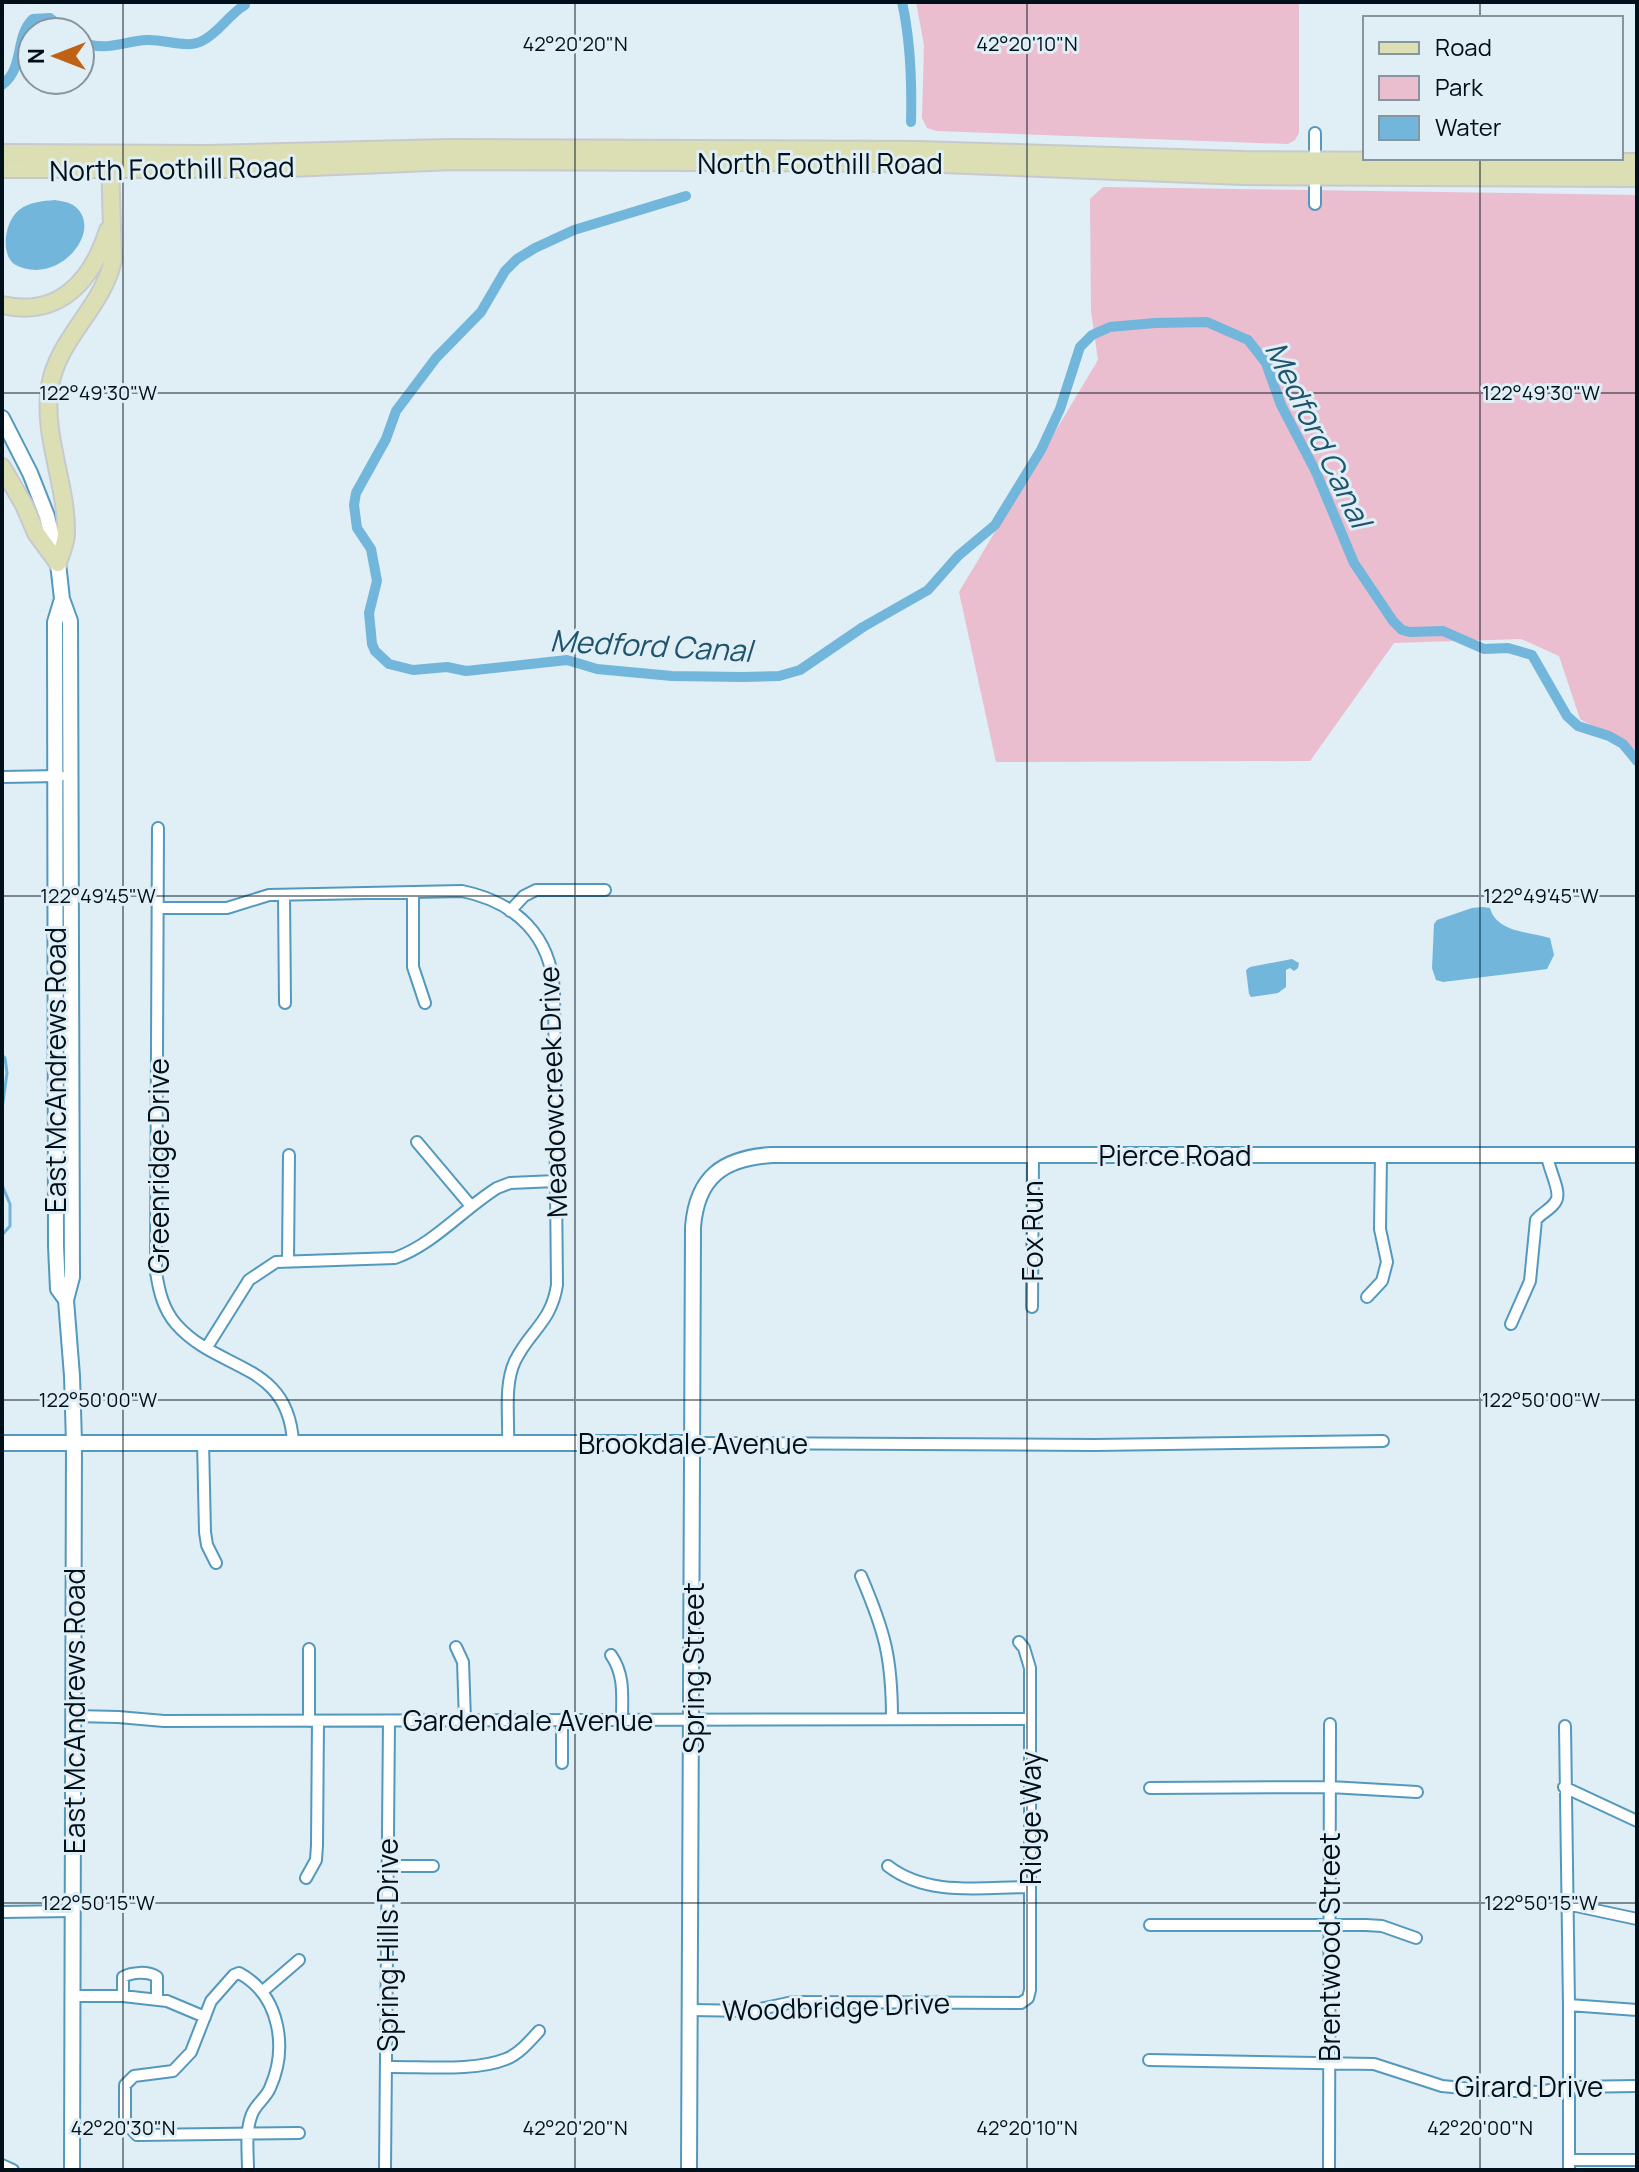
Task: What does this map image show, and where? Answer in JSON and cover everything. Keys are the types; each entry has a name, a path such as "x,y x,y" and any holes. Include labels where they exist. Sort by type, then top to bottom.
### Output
{"main road":[{"name":"North Foothill Road","path":"2,153 110,162 266,169 453,161 917,163 1315,168 1637,178"},
{"name":"North Foothill Road","path":"2,169 110,162"},
{"path":"58,563 66,532 49,419 50,389 59,357 98,296 113,260 110,162"},
{"name":"North Foothill Road","path":"1315,168 1637,162"},
{"path":"2,305 36,306 50,303 70,292 94,266 110,225"},
{"path":"2,467 36,533 58,563"}],"street":[{"path":"1315,133 1315,204"},
{"name":"East McAndrews Road","path":"2,418 39,494 54,540 62,599 70,621 72,1277 66,1300 74,1443 72,2170"},
{"name":"East McAndrews Road","path":"62,599 55,622 56,1257 58,1289 66,1300"},
{"path":"2,777 71,776"},
{"name":"Greenridge Drive","path":"158,828 156,1272 165,1307 175,1323 273,1389 289,1412 293,1442"},
{"path":"510,911 524,896 536,890 605,890"},
{"path":"413,892 413,967 425,1003"},
{"name":"Meadowcreek Drive","path":"158,908 227,908 260,897 284,895 474,894 510,911 539,937 553,969 555,1298 551,1312 523,1349 511,1371 508,1441"},
{"path":"284,895 285,1003"},
{"path":"417,1142 471,1206"},
{"path":"288,1261 289,1155"},
{"name":"Pierce Road","path":"716,1172 741,1159 764,1155 1637,1155"},
{"name":"Fox Run","path":"1032,1307 1033,1155"},
{"path":"1367,1297 1382,1281 1387,1262 1380,1229 1381,1155"},
{"path":"1511,1324 1530,1281 1536,1220 1557,1201 1559,1193 1547,1155"},
{"name":"Spring Street","path":"689,2170 694,1214 701,1190 716,1172"},
{"path":"207,1347 249,1280 263,1269 288,1261 395,1258 428,1242 497,1188 510,1183 556,1181"},
{"path":"203,1441 205,1532 207,1545 216,1563"},
{"name":"Brookdale Avenue","path":"2,1443 508,1441 1095,1445 1383,1441"},
{"path":"861,1576 885,1636 892,1681 892,1719"},
{"name":"Ridge Way","path":"1019,1642 1030,1668 1028,1998"},
{"path":"456,1647 463,1662 465,1720"},
{"path":"306,1878 316,1860 317,1845 309,1649"},
{"path":"611,1655 622,1677 622,1720"},
{"name":"Gardendale Avenue","path":"74,1716 164,1721 1030,1719"},
{"path":"562,1720 562,1763"},
{"name":"Spring Hills Drive","path":"385,2170 389,1721"},
{"name":"Brentwood Street","path":"1329,2170 1330,1724"},
{"path":"1565,1726 1569,2165 1637,2160"},
{"path":"1150,1788 1330,1787 1417,1792"},
{"path":"1564,1787 1637,1821"},
{"path":"388,1866 433,1866"},
{"path":"888,1866 903,1877 921,1884 1029,1887"},
{"path":"1567,1904 1637,1919"},
{"path":"2,1912 73,1911"},
{"path":"1150,1925 1382,1926 1416,1938"},
{"path":"263,1991 299,1960"},
{"path":"123,1996 123,1977 151,1973 157,1977 157,2000"},
{"path":"248,2170 248,2133 253,2112 269,2092 277,2071 278,2017 263,1991 239,1973 211,2001 191,2052 173,2071 134,2076 125,2085 125,2122 137,2135 248,2133 299,2133"},
{"path":"73,1996 123,1996 167,2001 205,2017"},
{"name":"Woodbridge Drive","path":"691,2010 751,2011 793,2002 1021,2003 1028,1998"},
{"path":"1569,2005 1637,2010"},
{"path":"386,2067 460,2066 507,2059 539,2031"},
{"name":"Girard Drive","path":"1149,2060 1374,2064 1457,2088 1538,2092 1569,2087 1637,2086"},
{"path":"2,2165 13,2170"}],"green space":[{"path":"916,2 1299,2 1299,133 1288,144 937,131 927,128 922,118 924,45"},
{"path":"1103,187 1637,195 1637,751 1580,719 1559,656 1521,639 1394,643 1310,761 996,762 959,592 1098,360 1091,311 1090,199"}],"water":[{"path":"55,200 73,205 82,215 84,227 81,240 73,252 47,269 31,270 14,264 7,252 6,237 14,215 27,205"},
{"path":"1483,907 1490,908 1493,916 1506,926 1550,938 1554,955 1547,969 1443,982 1436,980 1432,968 1434,924 1437,920"},
{"path":"1292,959 1299,963 1298,968 1286,970 1286,987 1278,993 1251,997 1246,970"}],"waterway":[{"name":"Medford Canal","path":"902,2 910,62 911,122"},
{"name":"Medford Canal","path":"96,46 147,40 196,43 214,33 245,5"},
{"name":"Medford Canal","path":"2,85 16,64"},
{"name":"Medford Canal","path":"686,196 574,230 517,259 505,271 481,312 436,358 396,411 386,439 356,493 354,505 357,528 371,549 377,581 369,613 372,644 389,664 413,670 447,667 466,671 567,660 597,669 672,676 779,676 800,670 863,627 928,590 958,556 995,525 1041,450 1060,409 1080,347 1092,335 1110,327 1207,322 1248,340 1266,363 1281,405 1316,472 1354,563 1393,621 1402,630 1410,632 1443,631 1484,649 1508,648 1532,655 1567,716 1578,726 1623,744 1637,761"},
{"path":"2,628 2,677"},
{"path":"2,1055 7,1073 2,1109"},
{"path":"2,1185 10,1204 10,1226 2,1235"}]}
